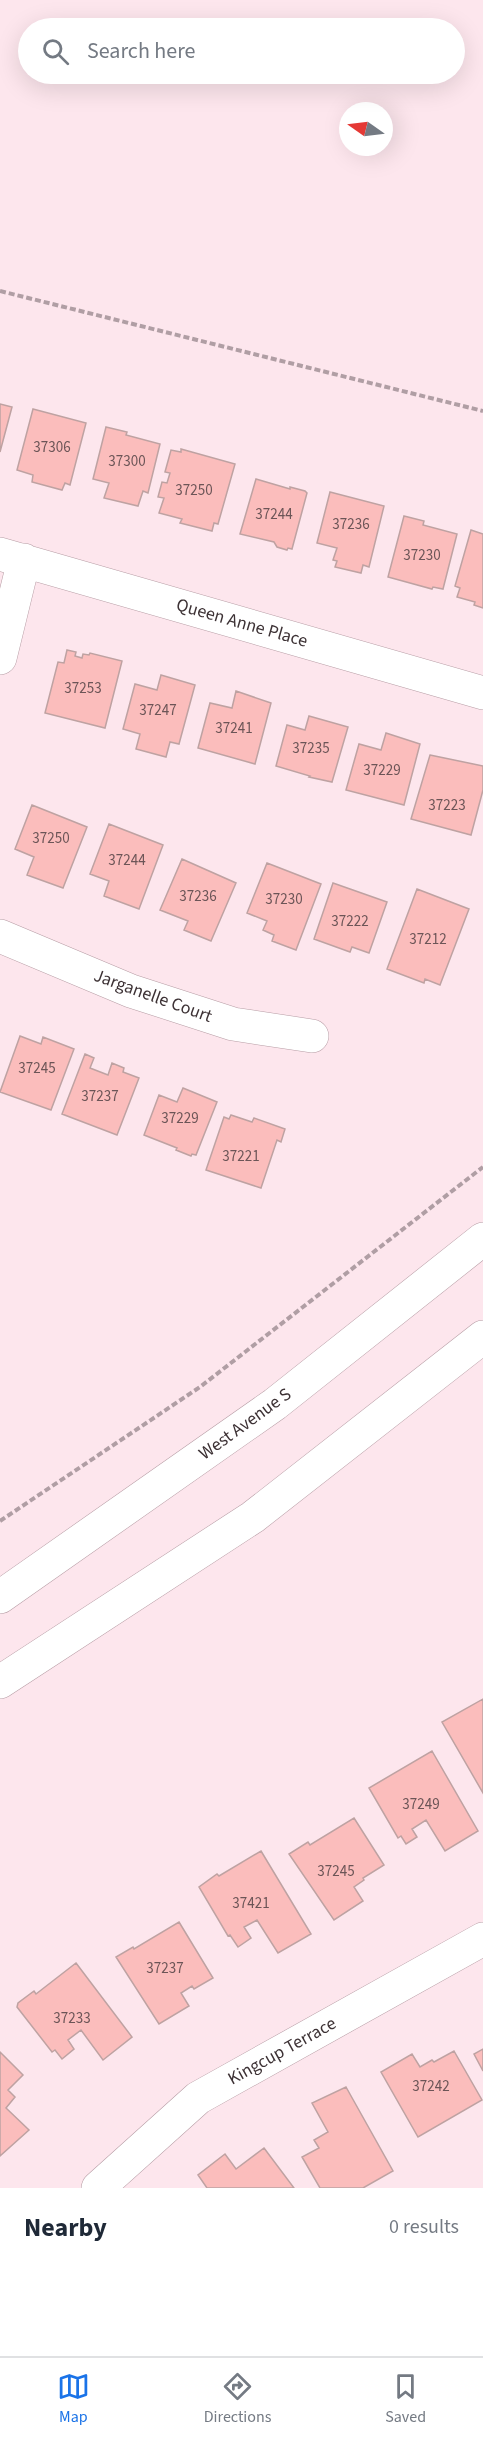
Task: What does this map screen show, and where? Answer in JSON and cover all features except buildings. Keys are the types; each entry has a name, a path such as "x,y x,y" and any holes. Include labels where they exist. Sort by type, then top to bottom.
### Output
{"street":[{"path":"0,658 12,557"},
{"name":"Queen Anne Place","path":"12,557 483,693"},
{"name":"Jarganelle Court","path":"0,936 131,991 221,1020 312,1036"},
{"name":"West Avenue S","path":"0,1597 275,1404 483,1239"},
{"path":"0,1682 253,1517 483,1337"},
{"name":"Kingcup Terrace","path":"98,2188 198,2098 483,1940"}],"path":[{"path":"0,291 483,411"},
{"path":"0,1521 200,1387 483,1167"}]}
